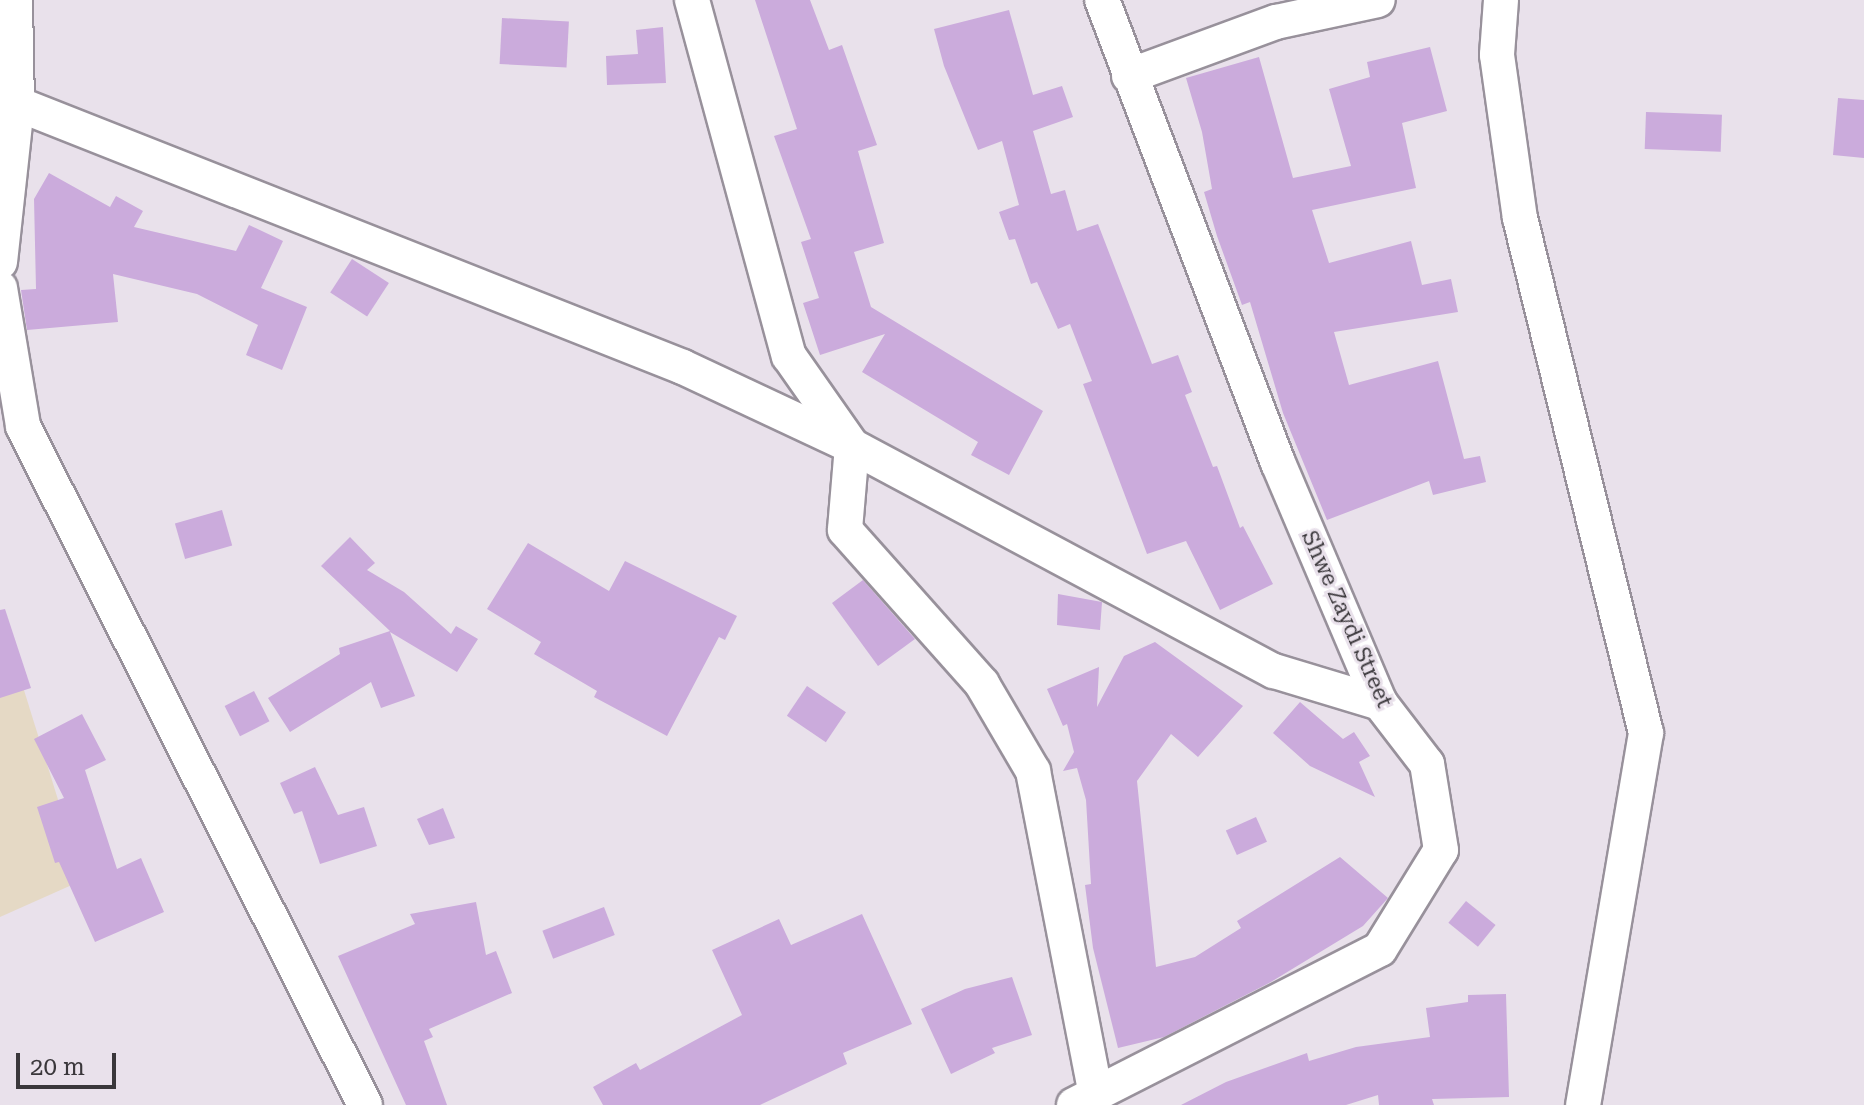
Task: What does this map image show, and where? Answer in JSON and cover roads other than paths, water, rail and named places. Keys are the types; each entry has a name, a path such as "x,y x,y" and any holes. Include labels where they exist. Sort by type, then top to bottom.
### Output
{"street":[{"path":"0,262 15,0"},
{"path":"692,0 789,356 852,446 845,530 982,684 1033,771 1085,1100"},
{"name":"Shwe Zaydi Street","path":"1085,1100 1380,949 1441,850 1427,764 1380,703 1278,463 1102,0"},
{"path":"1129,76 1276,22 1378,0"},
{"path":"1501,0 1497,55 1520,218 1646,733 1583,1105"},
{"path":"9,101 683,367 852,446 1274,671 1380,703"},
{"path":"0,288 23,426 365,1105"}]}
